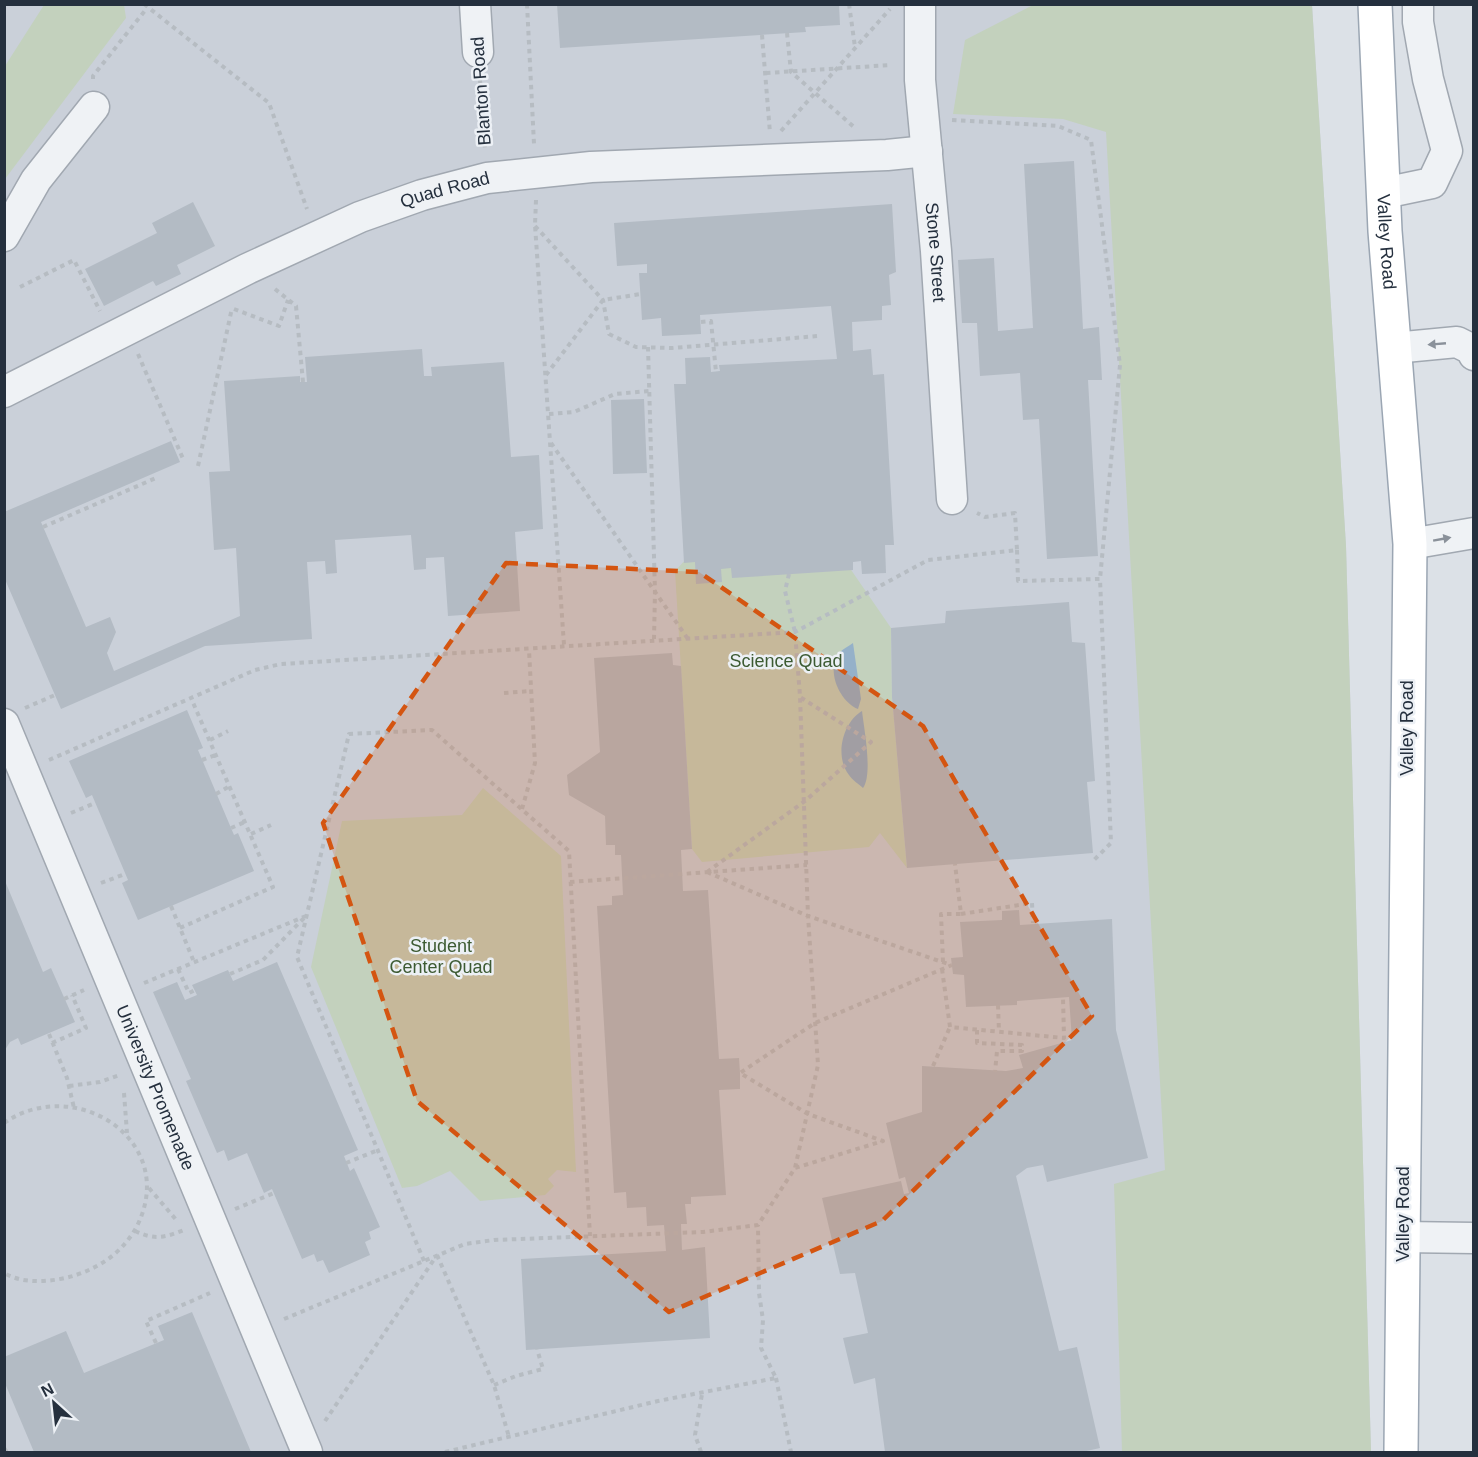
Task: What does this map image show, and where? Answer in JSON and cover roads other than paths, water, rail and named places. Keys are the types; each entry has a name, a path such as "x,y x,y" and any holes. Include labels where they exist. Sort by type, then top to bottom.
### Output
{"main road":[{"name":"Valley Road","path":"1375,4 1384,193 1410,544 1401,1452"}],"street":[{"name":"Blanton Road","path":"475,4 478,52"},
{"path":"1384,193 1432,183 1447,151 1428,79 1418,22 1418,4"},
{"name":"Stone Street","path":"906,5 921,63 952,499"},
{"path":"4,236 36,180 94,107"},
{"name":"Quad Road","path":"4,392 247,269 360,217 422,195 487,178 771,151 886,155 927,151"},
{"path":"1395,348 1456,342 1471,350 1473,356"},
{"path":"1410,544 1473,533"},
{"name":"University Promenade","path":"10,718 23,771 116,994 197,1224 255,1330 306,1451"},
{"path":"1403,1237 1473,1238"}],"water":[{"path":"853,643 861,699 858,709 851,705 840,692 834,675 836,659 840,652"},
{"path":"862,711 868,762 863,788 850,777 842,759 846,731 855,716"}],"park label":[{"name":"Science Quad","path":"786,661"},
{"name":"Student Center Quad","path":"441,956"}]}
